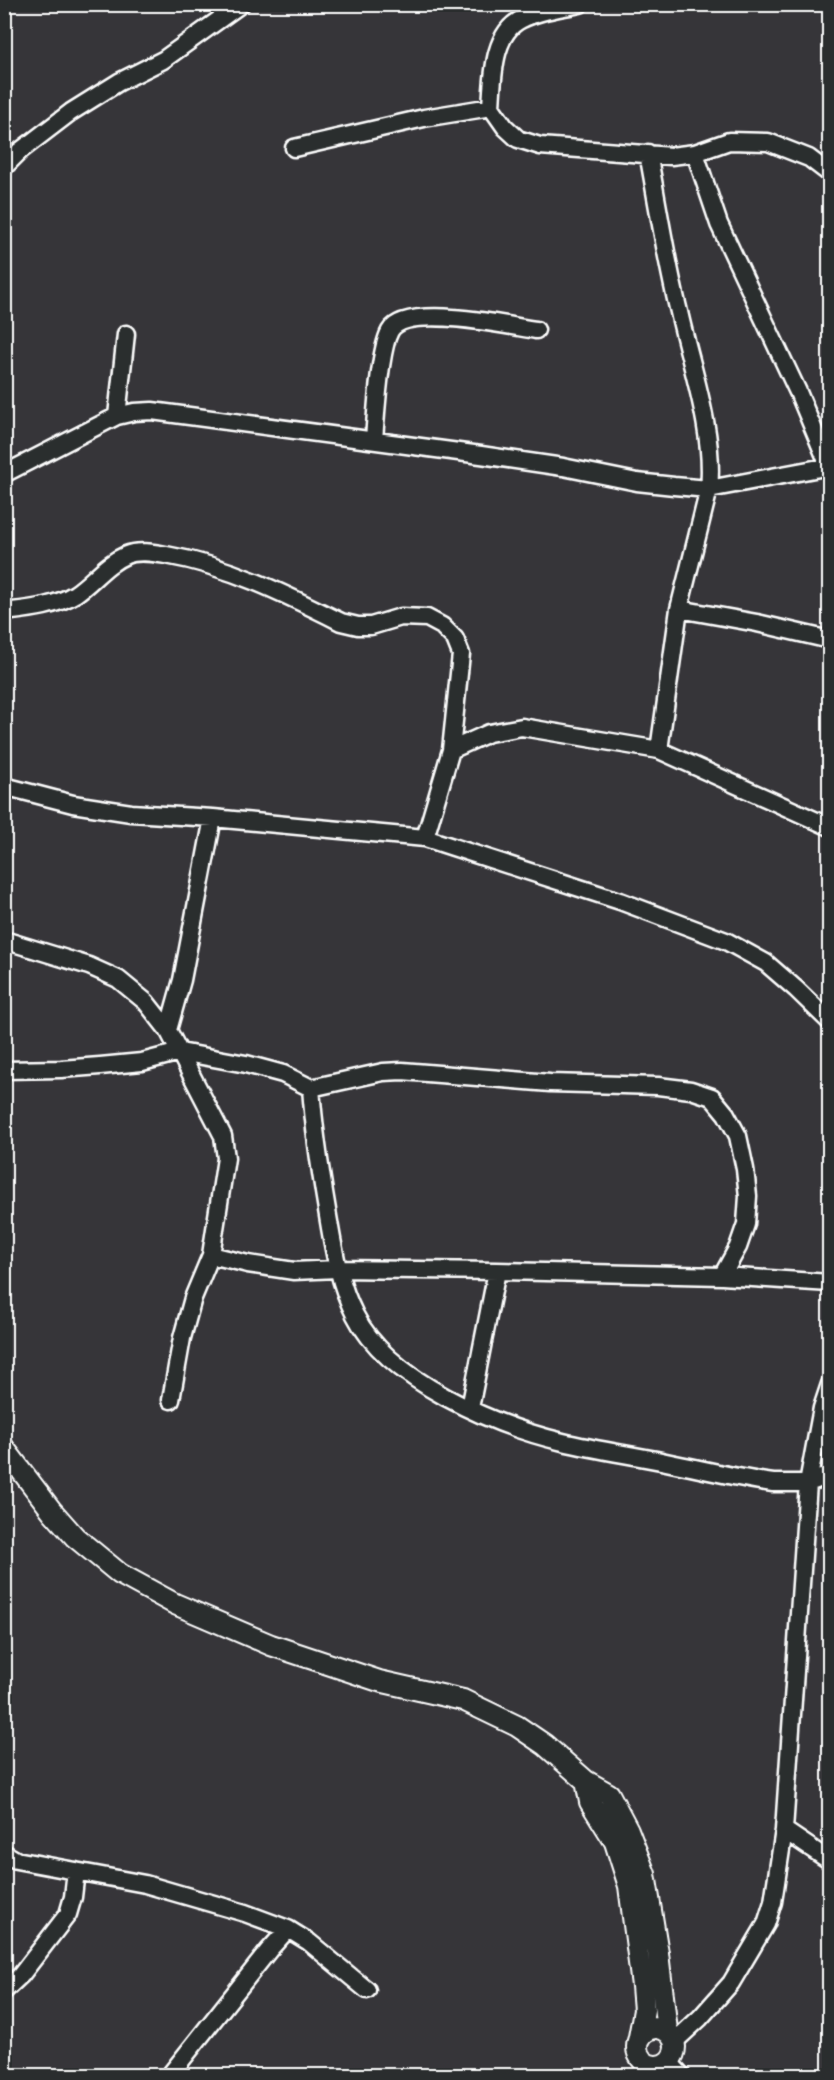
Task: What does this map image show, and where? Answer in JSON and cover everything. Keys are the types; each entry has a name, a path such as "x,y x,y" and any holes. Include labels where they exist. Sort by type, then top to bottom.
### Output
{"street":[{"path":"4,167 20,151 71,112 119,82 180,49 216,20 241,4"},
{"path":"580,4 546,11 520,20 507,33 500,45 495,64 491,107 505,127 518,139 540,146 670,156 695,153 729,141 768,142 809,158 830,174"},
{"path":"294,148 424,118 491,107"},
{"path":"648,153 678,309 702,412 711,471 709,489 679,609 658,750"},
{"path":"4,474 117,416 152,411 563,467 637,482 709,489 829,466 798,392 719,224 695,153"},
{"path":"374,440 387,342 391,330 399,324 409,319 438,317 536,330"},
{"path":"117,416 126,334"},
{"path":"4,612 43,607 60,601 76,593 102,569 127,554 151,553 197,561 242,576 341,622 371,626 401,617 427,618 442,626 455,639 462,654 451,750 425,838"},
{"path":"679,609 757,623 830,640"},
{"path":"451,750 489,733 522,727 658,750 830,827"},
{"path":"4,786 73,804 131,813 213,818 425,838 620,900 726,941 766,963 830,1022"},
{"path":"168,1030 182,980 213,818"},
{"path":"4,940 89,966 118,979 146,1002 168,1030 223,1136 225,1158 212,1255 193,1298 184,1328 171,1400"},
{"path":"4,1070 61,1070 142,1062 180,1052 246,1064 283,1074 311,1088 383,1072 402,1071 538,1082 658,1086 691,1090 712,1097 726,1114 738,1136 745,1168 748,1196 746,1224 738,1247 722,1276"},
{"path":"311,1088 314,1130 337,1269 355,1315 367,1334 396,1366 470,1408 513,1426 562,1441 749,1480 773,1483 808,1482 830,1475"},
{"path":"212,1255 248,1264 294,1271 497,1270 722,1276 830,1283"},
{"path":"470,1408 497,1270"},
{"path":"671,2037 706,2011 731,1983 766,1924 773,1902 784,1830 808,1482 822,1408 830,1384"},
{"path":"4,1448 75,1537 120,1574 176,1604 271,1645 379,1681 463,1700 517,1726 545,1745 586,1781 609,1794 628,1830 645,1874 671,2037 673,2056 668,2070 651,2066 639,2068 636,2049 644,2010 629,1886 615,1842 591,1802 586,1781"},
{"path":"784,1830 830,1861"},
{"path":"4,1853 16,1860 145,1884 245,1913 288,1929 309,1942 367,1990"},
{"path":"4,1991 21,1975 68,1914 73,1897 76,1871"},
{"path":"169,2076 288,1929"},
{"path":"639,2037 649,2029 655,2028 671,2037"}]}
